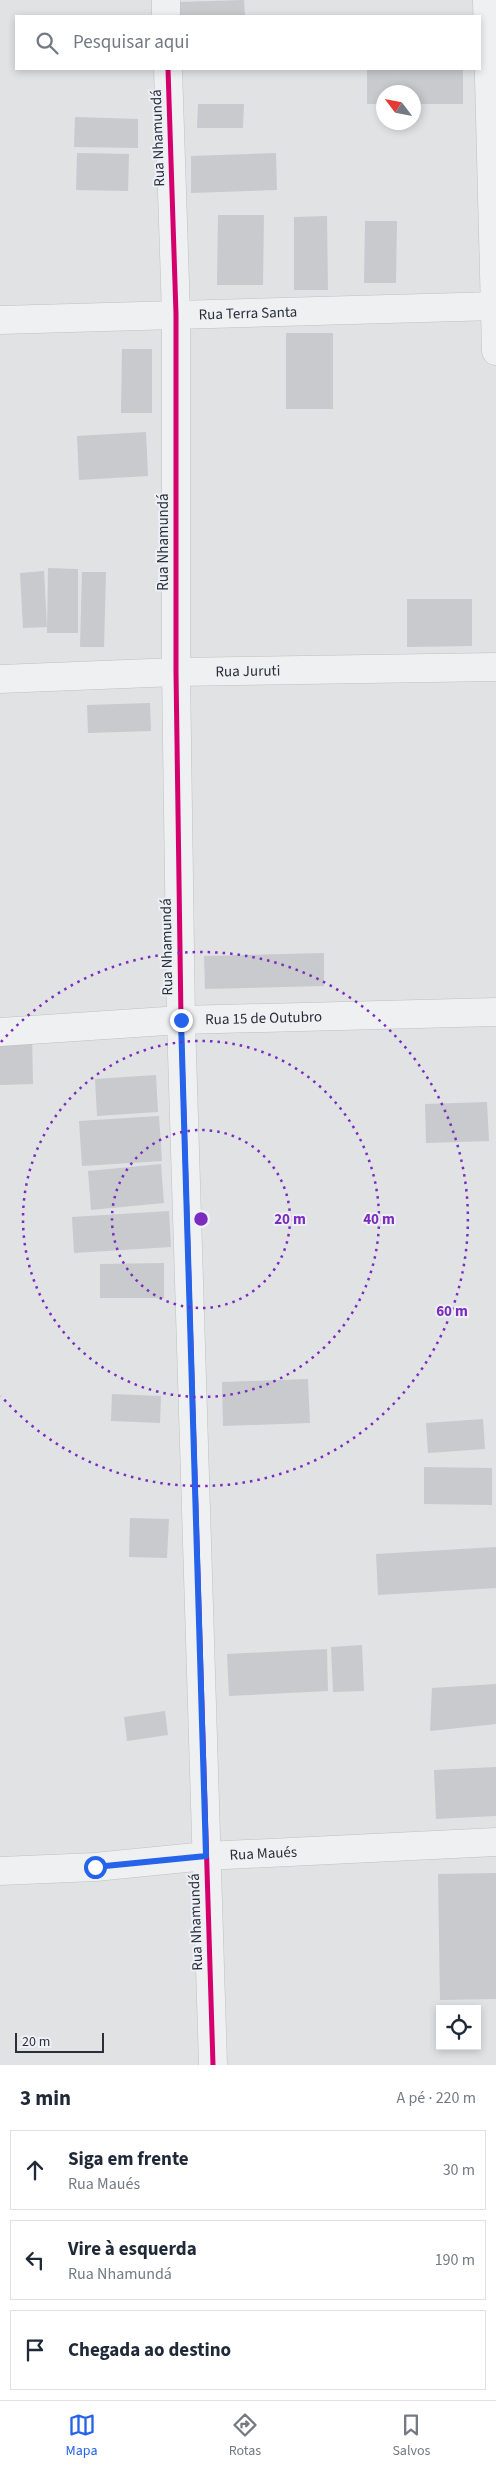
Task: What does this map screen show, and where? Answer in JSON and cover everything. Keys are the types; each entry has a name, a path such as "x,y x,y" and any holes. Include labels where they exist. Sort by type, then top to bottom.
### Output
{"street":[{"path":"166,0 166,15"},
{"path":"487,0 496,351"},
{"name":"Rua Nhamundá","path":"168,70 176,314 176,672 181,1020 213,2065"},
{"name":"Rua Terra Santa","path":"0,320 496,306"},
{"name":"Rua Juruti","path":"0,679 176,672 496,667"},
{"name":"Rua 15 de Outubro","path":"0,1032 181,1020 496,1012"},
{"name":"Rua Maués","path":"0,1871 95,1867 206,1856 496,1842"}],"building":[{"path":"244,0 245,15 179,15 178,2"},
{"path":"367,70 463,70 463,104 421,104 421,85 376,85 376,104 367,104"},
{"path":"198,104 244,104 243,128 197,128"},
{"path":"75,117 138,119 138,148 74,147"},
{"path":"77,153 129,154 128,191 76,190"},
{"path":"276,153 277,190 191,193 191,156"},
{"path":"218,215 264,215 263,285 217,285"},
{"path":"327,216 328,290 294,290 294,217"},
{"path":"365,221 397,221 396,283 364,283"},
{"path":"286,333 333,333 333,409 286,409"},
{"path":"122,349 152,349 152,413 121,413"},
{"path":"146,432 148,476 79,480 77,436"},
{"path":"48,568 78,569 78,633 47,633"},
{"path":"44,571 47,627 23,628 20,573"},
{"path":"82,572 106,572 104,647 80,647"},
{"path":"407,599 472,599 472,646 407,647"},
{"path":"150,703 151,731 88,733 87,705"},
{"path":"324,953 324,986 205,989 204,956"},
{"path":"32,1036 33,1084 0,1085 0,1037"},
{"path":"156,1075 158,1112 97,1116 95,1079"},
{"path":"487,1102 489,1141 426,1143 425,1104"},
{"path":"159,1116 162,1161 82,1166 79,1121"},
{"path":"161,1164 164,1203 91,1210 88,1171"},
{"path":"169,1211 171,1247 74,1253 72,1217"},
{"path":"164,1263 164,1298 100,1298 100,1264"},
{"path":"308,1379 310,1423 223,1426 222,1382"},
{"path":"112,1394 161,1396 160,1423 111,1421"},
{"path":"483,1419 485,1449 428,1453 426,1423"},
{"path":"424,1467 492,1468 492,1505 424,1504"},
{"path":"130,1518 169,1519 167,1558 129,1557"},
{"path":"496,1547 496,1588 378,1595 376,1554"},
{"path":"362,1645 364,1691 333,1692 331,1647"},
{"path":"327,1649 328,1691 229,1696 227,1654"},
{"path":"496,1684 496,1724 430,1731 432,1688"},
{"path":"165,1711 168,1735 127,1741 124,1717"},
{"path":"496,1767 496,1816 436,1819 434,1770"},
{"path":"496,1873 496,1999 440,2000 438,1874"}],"cycle path":[{"path":"168,70 176,314 176,672 181,1020 213,2065"}],"route":[{"path":"95,1867 206,1856 181,1020"}]}
